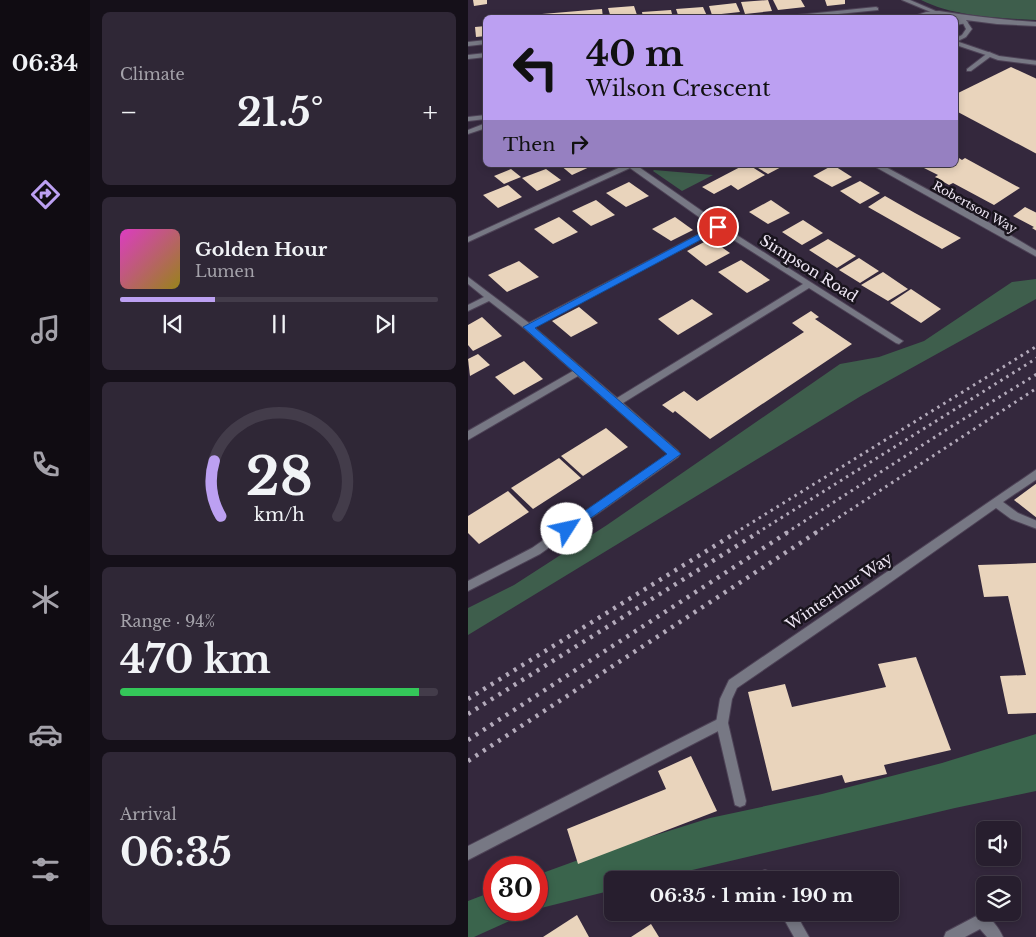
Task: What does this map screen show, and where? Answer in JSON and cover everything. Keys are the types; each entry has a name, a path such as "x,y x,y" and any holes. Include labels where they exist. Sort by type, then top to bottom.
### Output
{"street":[{"path":"907,1 943,15"},
{"path":"907,1 914,15"},
{"path":"806,15 876,9"},
{"path":"920,15 935,12"},
{"path":"958,20 965,22 969,29"},
{"path":"958,20 1036,24"},
{"path":"958,40 964,36 969,29 997,22"},
{"path":"468,44 483,42"},
{"path":"958,42 998,58 1036,63"},
{"path":"969,70 989,54"},
{"path":"468,57 483,56"},
{"path":"468,119 483,118"},
{"path":"468,132 483,126"},
{"path":"468,240 627,167"},
{"name":"Simpson Road","path":"634,167 673,197 718,227 899,342"},
{"name":"Robertson Way","path":"880,167 985,224 1036,255"},
{"path":"528,327 718,227"},
{"path":"468,280 488,298 528,327 675,454 536,551 468,586"},
{"path":"616,404 810,284"},
{"path":"468,308 488,298"},
{"path":"468,436 579,372"},
{"name":"Winterthur Way","path":"740,801 722,723 726,699 733,684 880,584 1036,473"},
{"path":"996,501 1006,511 1036,526"},
{"path":"468,853 722,723"},
{"path":"951,937 982,920 996,937"},
{"path":"792,921 802,937"}],"green space":[{"path":"921,0 1036,0 1036,20 963,13 934,6"},
{"path":"654,170 713,175 682,191"},
{"path":"1036,279 1036,299 861,396 468,635 468,608 514,585 607,525 840,364 879,357 924,341 1012,282"},
{"path":"1036,734 1036,791 955,808 688,871 604,871 604,892 548,906 548,871 592,855 710,818 822,794 942,763"},
{"path":"483,895 483,921 510,921 474,937 468,937 468,901"}],"building":[{"path":"473,0 487,0 487,4 474,6"},
{"path":"768,0 772,11 745,14 741,2"},
{"path":"773,0 801,0 805,7 778,10"},
{"path":"825,0 845,0 845,4 827,6"},
{"path":"736,3 740,12 712,15 709,6"},
{"path":"634,6 637,15 610,15 608,8"},
{"path":"703,7 707,15 678,15 676,9"},
{"path":"602,9 603,15 542,15"},
{"path":"671,10 672,15 642,15 642,12"},
{"path":"483,26 483,36 476,37 475,27"},
{"path":"1011,67 1037,79 1037,154 958,112 958,93"},
{"path":"958,157 962,160 965,158 1020,188 994,205 953,183 949,185 935,177 938,175 922,167 958,167"},
{"path":"562,167 590,167 572,175"},
{"path":"740,167 752,167 765,175 738,190 731,185 714,194 702,187"},
{"path":"756,167 781,167 768,174"},
{"path":"829,167 836,167 852,177 832,187 813,176"},
{"path":"511,169 521,177 504,184 494,176"},
{"path":"546,169 561,180 537,191 522,178"},
{"path":"860,181 880,193 860,204 840,191"},
{"path":"629,182 649,196 626,207 606,193"},
{"path":"508,185 522,197 498,208 483,195"},
{"path":"885,196 961,238 942,249 868,207"},
{"path":"596,200 615,215 591,226 572,211"},
{"path":"771,200 790,213 768,224 749,212"},
{"path":"1025,207 1037,213 1037,231 1032,228 1034,227 1013,216"},
{"path":"559,217 578,232 553,244 534,229"},
{"path":"675,217 693,230 671,241 652,229"},
{"path":"803,220 823,233 802,245 782,232"},
{"path":"710,239 730,253 706,266 687,251"},
{"path":"828,239 856,256 837,268 809,250"},
{"path":"859,258 879,271 860,283 839,270"},
{"path":"741,260 770,280 747,293 718,272"},
{"path":"519,261 539,277 507,292 488,275"},
{"path":"883,272 908,289 888,301 861,285"},
{"path":"911,289 941,309 921,323 890,303"},
{"path":"692,299 713,314 678,335 658,319"},
{"path":"579,307 598,323 571,337 552,321"},
{"path":"811,311 819,317 815,319 852,344 710,439 675,411 673,413 662,405 684,391 697,401 804,332 792,323"},
{"path":"482,317 502,336 473,351 468,345 468,325"},
{"path":"478,354 490,365 470,376 468,359"},
{"path":"524,361 543,379 514,395 495,377"},
{"path":"606,428 628,447 583,476 561,456"},
{"path":"559,458 581,478 533,509 511,488"},
{"path":"1037,483 1037,518 1014,500"},
{"path":"508,491 529,512 479,544 468,533 468,516"},
{"path":"1037,563 1037,713 1008,714 1000,676 1026,675 1008,596 984,597 978,565"},
{"path":"916,657 951,750 884,765 887,774 845,783 842,775 772,791 748,692 785,684 792,707 886,687 878,664"},
{"path":"691,756 717,811 578,864 567,829 666,789 658,771"},
{"path":"577,915 589,937 543,937"},
{"path":"651,924 659,937 631,937"}],"railway":[{"path":"735,533 1037,346"},
{"path":"757,533 1037,358"},
{"path":"786,533 1037,374"},
{"path":"815,533 1037,388"},
{"path":"468,699 737,532"},
{"path":"468,714 759,532"},
{"path":"468,740 788,532"},
{"path":"468,761 817,532"}],"route":[{"path":"567,529 675,454 528,327 718,227"}]}
